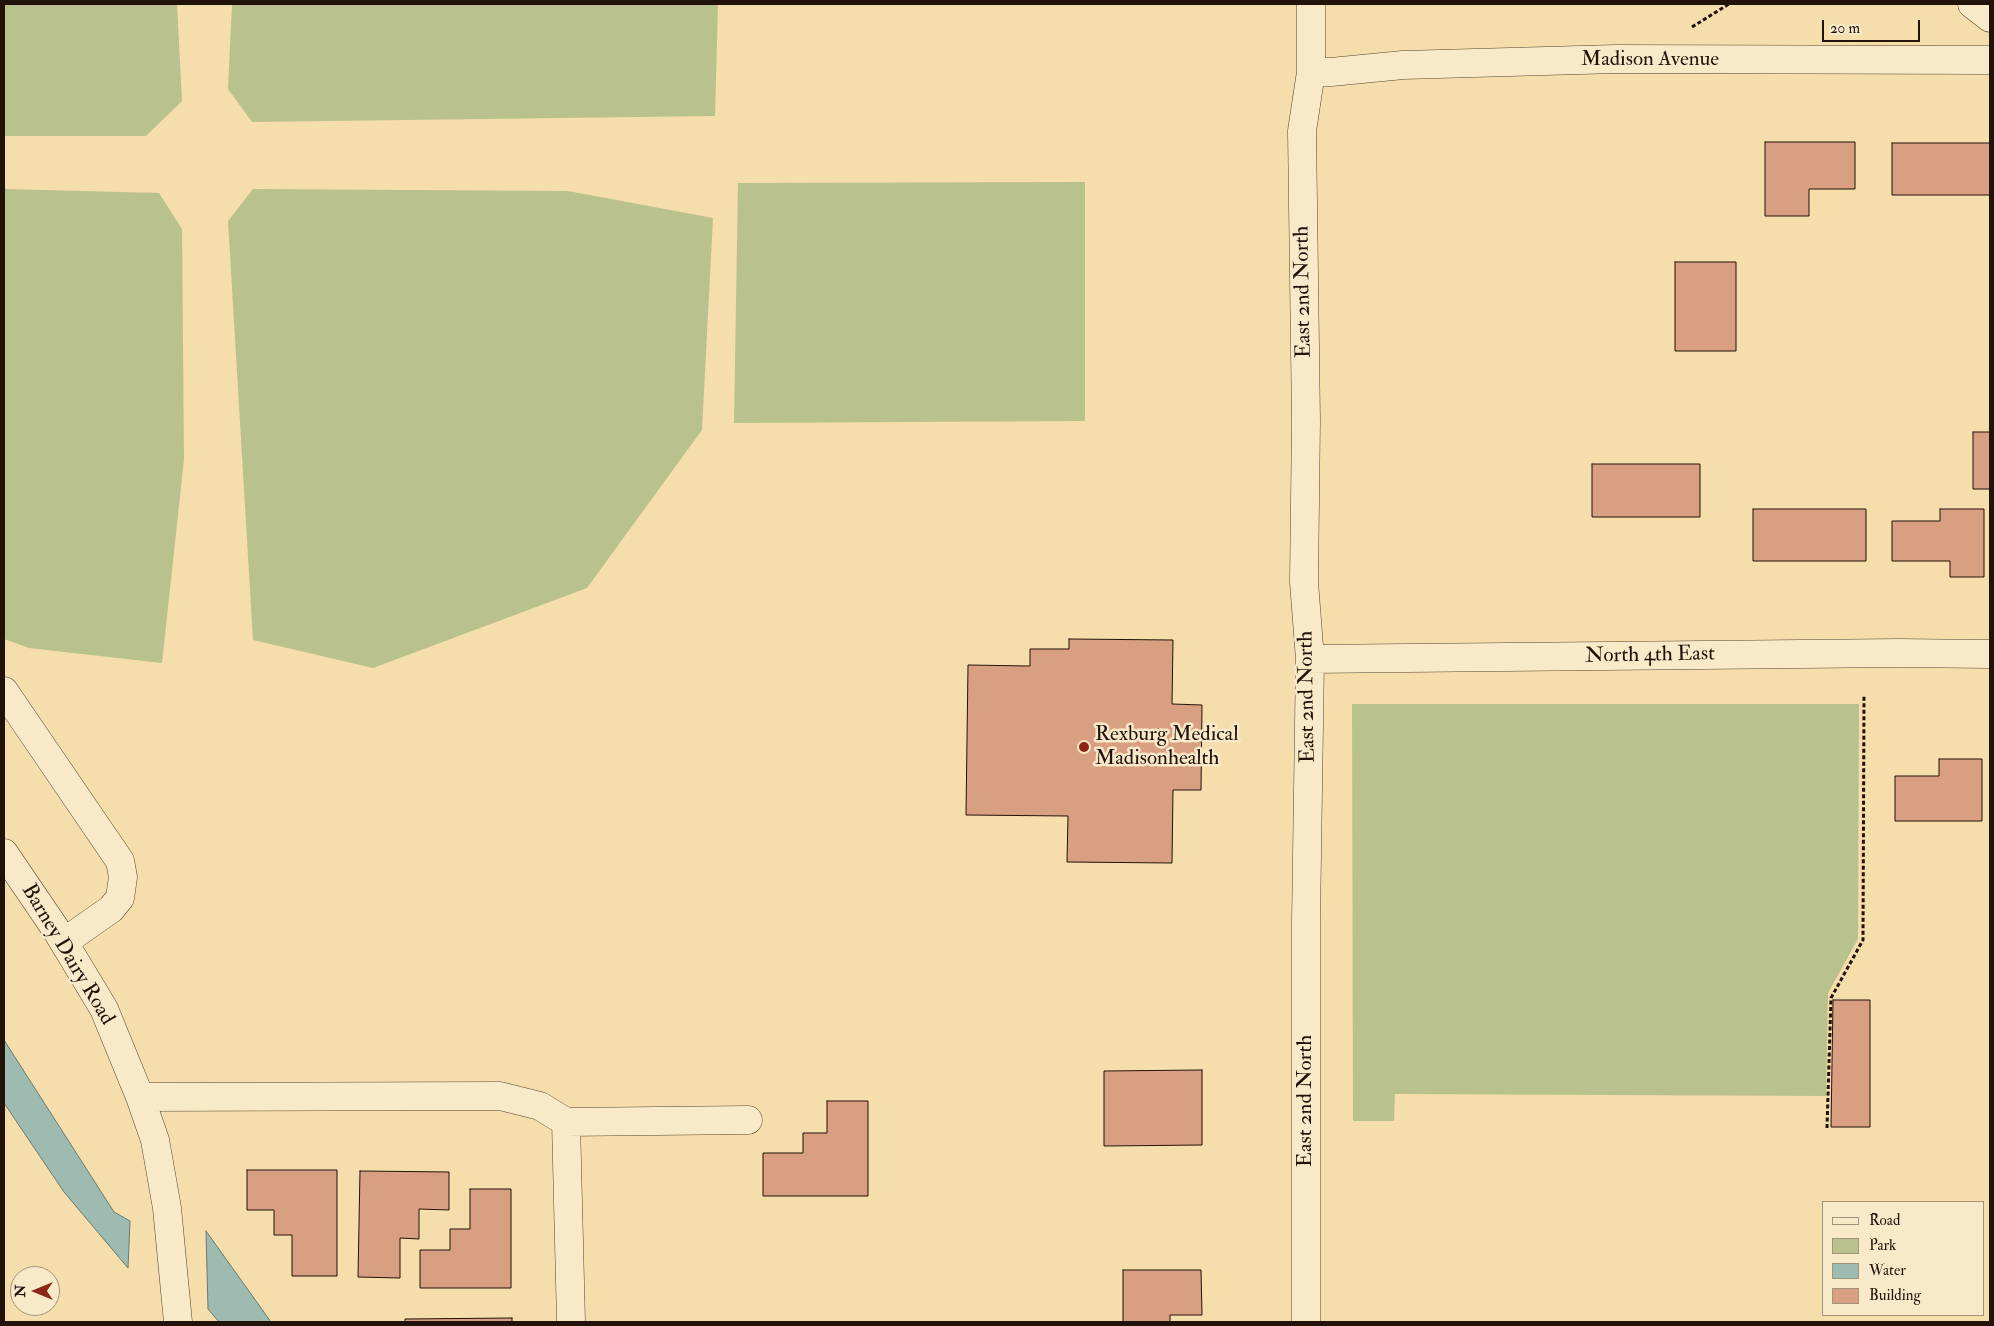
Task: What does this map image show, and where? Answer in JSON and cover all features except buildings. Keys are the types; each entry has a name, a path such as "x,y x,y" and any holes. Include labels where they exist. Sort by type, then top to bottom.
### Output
{"street":[{"name":"East 2nd North","path":"1306,1322 1306,921 1310,659 1304,582 1306,421 1302,131 1311,72 1311,4"},
{"path":"1972,4 1990,18"},
{"name":"Madison Avenue","path":"1311,72 1403,65 1616,60 1990,60"},
{"name":"North 4th East","path":"1310,659 1888,653 1990,654"},
{"path":"4,691 120,861 123,877 120,898 112,909 64,942"},
{"name":"Barney Dairy Road","path":"4,853 64,942 104,1008 140,1097 155,1140 167,1208 178,1322"},
{"path":"140,1097 500,1096 540,1106 566,1122 748,1120"},
{"path":"566,1122 571,1322"}],"path":[{"path":"1689,29 1729,4"},
{"path":"1827,1128 1831,998 1863,940 1864,696"}],"green space":[{"path":"4,4 177,4 182,101 146,136 4,136"},
{"path":"232,4 718,4 715,116 252,122 228,89"},
{"path":"1085,182 1085,421 734,423 738,183"},
{"path":"4,189 159,193 182,229 184,459 162,663 29,648 4,639"},
{"path":"253,189 568,191 713,218 702,430 587,588 373,668 253,640 228,221"},
{"path":"1352,704 1859,704 1858,939 1828,993 1826,1096 1395,1094 1394,1121 1353,1121"}],"water":[{"path":"4,1040 114,1212 130,1221 128,1268 64,1192 4,1103"},
{"path":"206,1231 271,1322 219,1322 208,1309"}],"place":[{"name":"Rexburg Medical Madisonhealth","path":"1084,747"}]}
